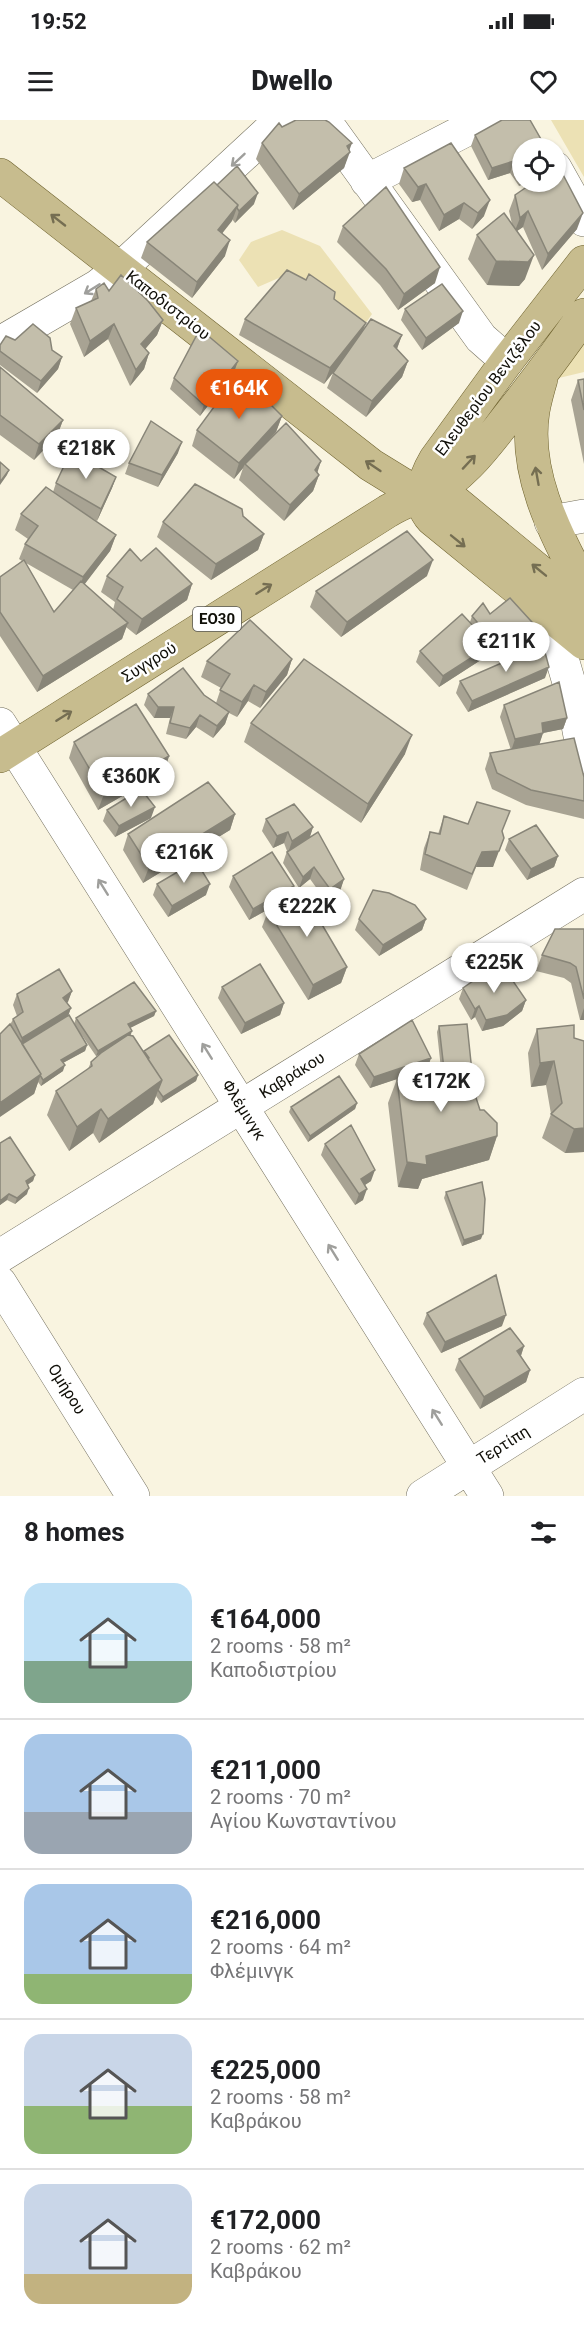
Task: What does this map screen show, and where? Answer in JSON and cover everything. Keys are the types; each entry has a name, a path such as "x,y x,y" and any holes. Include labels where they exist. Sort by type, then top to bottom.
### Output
{"main road":[{"name":"Καποδιστρίου","path":"0,175 371,465 423,497"},
{"name":"Ελευθερίου Βενιζέλου","path":"423,497 428,472 435,459 584,262"},
{"name":"Ελευθερίου Βενιζέλου","path":"423,497 440,489 456,476 489,441 542,374 584,315"},
{"path":"542,374 533,412 534,456 539,486 551,522 584,588"},
{"name":"ΕΟ30","path":"423,497 444,496 454,501 584,608"},
{"path":"423,497 425,508 432,519 584,643"},
{"name":"Συγγρού","path":"5,743 388,511 423,497"}],"street":[{"path":"0,343 98,286 121,268 281,120"},
{"path":"324,120 481,338 507,361"},
{"path":"367,181 485,120"},
{"path":"566,188 584,220"},
{"path":"551,522 584,516"},
{"path":"549,614 572,693 584,758"},
{"name":"Φλέμινγκ","path":"5,743 242,1106 487,1496"},
{"name":"Καβράκου","path":"0,1256 584,894"},
{"name":"Ομήρου","path":"0,1283 133,1496"},
{"name":"Τερτίπη","path":"423,1496 584,1394"}],"shaded area":[{"path":"551,120 584,120 584,177 566,146 566,138 561,138"},
{"path":"282,230 320,246 372,314 361,330 301,284 281,277 258,287 239,260 251,242"},
{"path":"584,335 584,372 559,378 558,370"}],"building":[{"path":"296,120 325,120 352,143 347,146 350,152 299,194 262,143 279,123 282,127"},
{"path":"502,120 530,120 540,138 512,138 512,162 492,168 475,135"},
{"path":"451,143 490,200 478,213 464,203 444,215 426,184 418,187 404,168"},
{"path":"237,166 258,193 239,211 238,205 217,185"},
{"path":"566,180 583,213 548,254 528,211 520,218 515,195 519,192 566,192"},
{"path":"214,182 238,205 218,230 230,240 197,282 147,242"},
{"path":"386,187 440,267 404,294 386,269 343,226"},
{"path":"504,213 534,255 528,262 496,261 477,235"},
{"path":"287,270 306,280 309,274 335,292 334,299 366,323 330,368 245,319"},
{"path":"121,275 148,301 163,320 141,344 149,353 136,370 114,324 90,341 76,308 98,298 96,289 104,283 109,291"},
{"path":"442,284 463,311 426,338 405,309"},
{"path":"371,319 402,335 394,346 408,361 372,401 333,373"},
{"path":"33,324 50,338 52,350 62,357 41,381 0,351 0,345 6,336 15,340"},
{"path":"200,329 238,361 204,405 174,378"},
{"path":"0,367 63,420 39,444 0,415"},
{"path":"239,373 282,416 239,463 197,430"},
{"path":"584,379 584,410 578,380"},
{"path":"151,421 182,442 162,475 129,463"},
{"path":"286,423 321,461 315,470 319,475 290,505 245,464"},
{"path":"71,451 116,477 101,509 56,483"},
{"path":"0,462 9,470 0,482"},
{"path":"195,484 242,509 243,516 264,534 216,564 163,522"},
{"path":"46,487 116,535 83,577 25,544 38,526 21,514"},
{"path":"407,531 433,560 347,622 316,591"},
{"path":"156,548 192,584 142,619 117,599 123,587 107,576 130,549 141,561"},
{"path":"24,560 54,612 81,581 128,623 43,676 0,612 0,577"},
{"path":"510,598 541,632 498,647 472,616 483,603 490,614"},
{"path":"462,614 491,645 443,676 420,651"},
{"path":"250,620 292,659 266,692 254,685 242,702 220,690 230,674 207,661"},
{"path":"543,645 549,667 472,701 460,681"},
{"path":"304,659 412,735 368,804 251,723"},
{"path":"183,668 204,695 229,712 217,726 200,715 190,728 170,723 174,707 158,707 148,694"},
{"path":"559,682 567,718 542,723 543,733 515,739 504,705"},
{"path":"136,704 169,756 104,794 74,742"},
{"path":"574,738 584,777 584,801 531,790 497,773 490,753"},
{"path":"208,782 235,814 149,867 128,834"},
{"path":"141,789 155,807 119,826 107,810"},
{"path":"477,802 510,811 502,831 504,838 499,851 482,852 472,874 425,854 430,832 440,834 444,816 468,824"},
{"path":"294,804 313,827 292,841 288,832 277,836 266,819"},
{"path":"536,825 558,856 531,869 509,839"},
{"path":"318,832 344,879 330,889 314,867 303,877 287,852"},
{"path":"272,852 294,886 253,909 233,876"},
{"path":"196,861 210,884 172,906 157,884"},
{"path":"301,889 347,967 313,985 268,911"},
{"path":"373,890 389,893 415,905 426,919 383,945 359,919"},
{"path":"555,929 584,929 584,999 576,967 542,955"},
{"path":"260,964 284,1003 245,1023 222,987"},
{"path":"496,965 504,976 513,981 526,1000 507,1015 486,1020 479,1006 475,1009 463,988"},
{"path":"59,969 72,991 63,998 71,1008 22,1038 13,1019 23,1012 17,994"},
{"path":"134,982 156,1011 128,1024 132,1031 98,1051 76,1018"},
{"path":"69,1015 87,1045 61,1060 65,1065 43,1080 22,1044"},
{"path":"412,1020 431,1058 374,1077 359,1054"},
{"path":"10,1024 41,1074 0,1103 0,1034"},
{"path":"467,1024 472,1072 468,1072 465,1064 444,1069 439,1026"},
{"path":"574,1025 574,1038 584,1041 584,1128 574,1129 551,1114 562,1103 554,1061 540,1063 537,1029"},
{"path":"128,1035 133,1036 162,1080 108,1119 101,1109 77,1127 56,1091 92,1066 91,1062 101,1053"},
{"path":"169,1035 198,1075 163,1097 158,1090 162,1080 144,1051"},
{"path":"465,1064 480,1110 484,1110 497,1123 497,1136 426,1156 427,1165 407,1162 397,1079"},
{"path":"339,1076 357,1103 310,1136 291,1107"},
{"path":"351,1125 375,1170 361,1179 367,1189 359,1194 325,1144"},
{"path":"10,1137 35,1175 26,1181 29,1188 17,1198 9,1194 0,1201 0,1143"},
{"path":"482,1182 485,1199 483,1234 464,1240 446,1192"},
{"path":"496,1275 506,1315 445,1342 427,1313"},
{"path":"510,1328 524,1346 517,1351 530,1370 484,1397 459,1359"}]}
